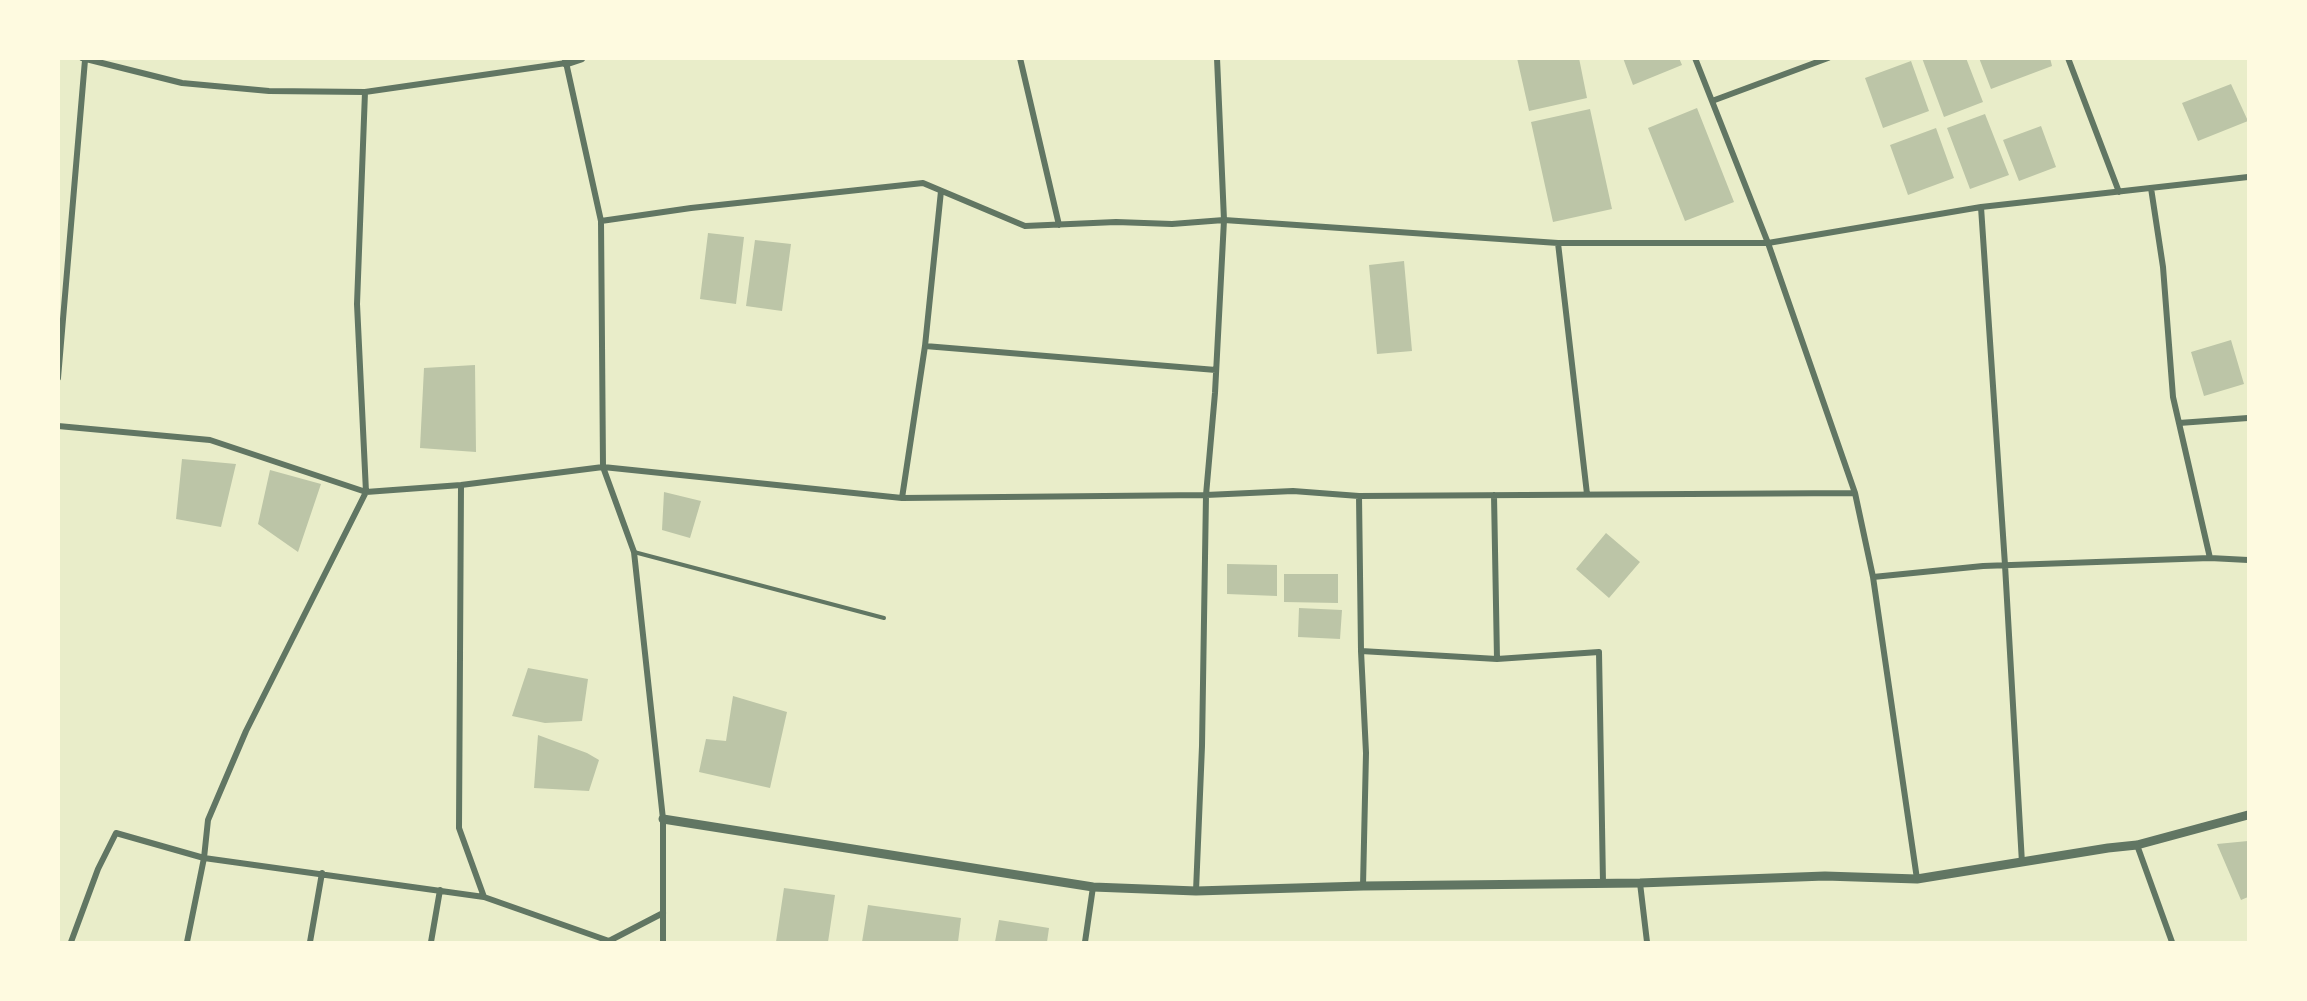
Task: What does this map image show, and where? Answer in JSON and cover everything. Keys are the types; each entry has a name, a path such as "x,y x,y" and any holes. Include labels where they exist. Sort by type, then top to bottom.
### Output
{"street":[{"path":"58,378 84,59 182,83 270,91 365,92 581,58"},
{"path":"1020,58 1059,225"},
{"path":"1196,891 1202,746 1206,495 1216,370 1224,220 1217,58"},
{"path":"1695,58 1768,243 1855,493 1873,577 1917,879"},
{"path":"1712,101 1828,58"},
{"path":"2068,58 2119,192"},
{"path":"565,61 601,221 603,467 634,552 663,819 663,942"},
{"path":"187,942 204,858 208,820 246,731 366,492 357,304 365,92"},
{"path":"601,221 703,207 923,183 1025,226 1116,222 1172,224 1224,220 1558,243 1768,243 1981,207 2248,177"},
{"path":"2151,188 2163,267 2173,397 2210,558"},
{"path":"902,498 925,346 941,191"},
{"path":"1981,207 2022,863"},
{"path":"1558,243 1587,494"},
{"path":"925,346 1216,370"},
{"path":"2179,423 2248,418"},
{"path":"58,426 210,440 366,492 461,485 603,467 902,498 1206,495 1293,491 1359,496 1855,493"},
{"path":"461,485 459,828 484,897"},
{"path":"1494,495 1497,659"},
{"path":"1359,496 1361,651 1366,753 1363,886"},
{"path":"1873,577 2005,565 2210,558 2248,560"},
{"path":"1361,651 1497,659 1599,652 1603,883"},
{"path":"663,819 1093,887 1196,891 1363,886 1640,883 1825,876 1917,879 2137,845 2248,815"},
{"path":"71,942 98,869 116,833 204,858 484,897 609,942 663,913"},
{"path":"2137,845 2172,942"},
{"path":"310,942 322,873"},
{"path":"1640,883 1647,942"},
{"path":"1085,942 1093,887"},
{"path":"430,942 440,890"}],"lane":[{"path":"634,552 884,618"}],"building":[{"path":"1517,58 1579,58 1587,98 1529,111"},
{"path":"1623,58 1679,58 1682,65 1633,85"},
{"path":"1922,58 1966,58 1983,102 1944,117"},
{"path":"1979,58 2050,58 2052,66 1991,89"},
{"path":"1911,61 1929,111 1883,128 1865,78"},
{"path":"2231,84 2248,121 2198,141 2182,103"},
{"path":"1697,108 1734,202 1685,221 1648,128"},
{"path":"1590,109 1612,209 1553,222 1531,122"},
{"path":"1985,114 2009,175 1970,189 1947,128"},
{"path":"2041,126 2056,167 2019,181 2003,140"},
{"path":"1936,128 1954,178 1908,195 1890,145"},
{"path":"708,233 744,237 736,304 700,299"},
{"path":"755,240 791,244 782,311 746,306"},
{"path":"1404,261 1412,351 1377,354 1369,265"},
{"path":"2231,340 2244,384 2204,396 2191,352"},
{"path":"475,365 476,452 420,448 424,368"},
{"path":"182,459 236,464 221,527 176,519"},
{"path":"270,470 321,484 298,552 258,524"},
{"path":"664,492 701,501 690,538 662,530"},
{"path":"1606,533 1640,562 1609,598 1576,569"},
{"path":"1227,564 1277,565 1277,596 1227,594"},
{"path":"1284,574 1338,574 1338,603 1284,602"},
{"path":"1299,608 1342,610 1340,639 1298,637"},
{"path":"528,668 588,679 582,721 545,723 512,716"},
{"path":"733,696 787,712 770,788 699,772 706,739 726,741"},
{"path":"538,735 587,753 599,760 589,791 534,788"},
{"path":"2248,841 2248,897 2241,900 2217,844"},
{"path":"784,888 835,895 828,942 776,942"},
{"path":"868,905 961,918 958,942 862,942"},
{"path":"999,920 1049,928 1047,942 995,942"}]}
